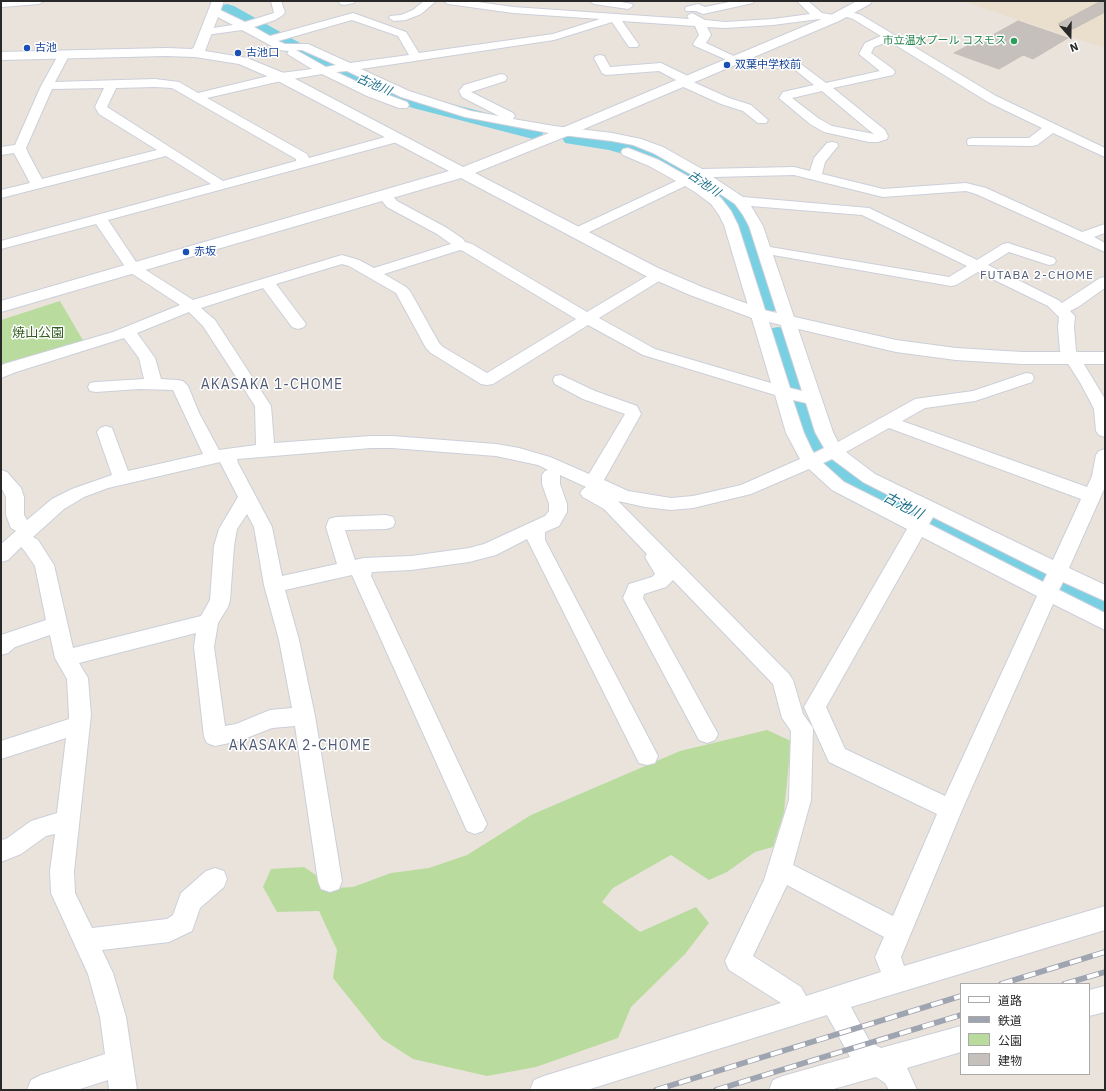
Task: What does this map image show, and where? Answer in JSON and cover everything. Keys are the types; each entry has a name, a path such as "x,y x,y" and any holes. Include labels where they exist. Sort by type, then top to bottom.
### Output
{"street":[{"path":"1,4 39,1"},
{"path":"206,32 252,24 278,15 280,12 276,1"},
{"path":"394,18 402,18 417,12 431,1"},
{"path":"448,1 513,10 737,24 773,22 819,16 840,15 857,17 992,98 1054,128 1099,145 1105,153"},
{"path":"594,1 638,7"},
{"path":"690,9 698,7 703,11 749,1"},
{"path":"1,307 463,172 567,131 840,15 866,1"},
{"path":"791,7 804,3 819,16"},
{"path":"195,53 200,49 216,6 224,14 252,24 282,41 326,70 371,93 418,110 463,123 545,140 584,144 631,153 686,181 716,201 726,214 731,225 738,243 758,314 784,392 795,433 822,456 854,468 924,518"},
{"path":"653,9 694,17 701,22 700,24 705,35 700,44 734,60"},
{"path":"282,41 353,16 371,24 402,34 416,57"},
{"path":"613,16 634,45"},
{"path":"197,97 281,77 554,37 606,21 613,16"},
{"path":"790,60 824,87 881,133 882,136 869,138 828,128 814,121 784,98 787,95 824,87 889,72 865,54 869,44 876,40 890,37"},
{"path":"282,41 304,46 345,67 406,94 469,114 554,130 636,142 658,150 699,173 740,202 750,214 783,311 810,398 824,432 822,456 818,469 838,486 924,518 1053,582 1105,622"},
{"path":"1,56 166,52 195,53 242,61 281,77 659,275 696,291 758,314 896,346 964,354 1022,358 1105,358"},
{"path":"38,185 20,153 20,148 47,86 64,54"},
{"path":"600,58 606,71 661,67 684,81 724,101 747,108 762,120"},
{"path":"501,78 468,88 465,91 466,94 511,117 513,123"},
{"path":"47,86 167,83 175,85 302,157 303,162"},
{"path":"111,85 102,107 103,111 169,151 220,185"},
{"path":"973,142 1032,142 1046,131 1054,128"},
{"path":"1,245 396,138"},
{"path":"814,175 817,171 819,161 832,146"},
{"path":"1,151 20,148"},
{"path":"1,194 169,151"},
{"path":"699,173 794,171 814,175 862,189 898,193 966,187 981,191 1105,248"},
{"path":"578,232 686,181"},
{"path":"862,189 870,213"},
{"path":"385,196 392,204 442,231 458,242 459,246"},
{"path":"740,202 746,201 870,213 977,267 1053,303 1067,316 1066,327 1068,351 1089,384 1102,409 1105,432"},
{"path":"99,218 133,268 191,306 209,323 263,406 264,450"},
{"path":"1082,237 1105,228"},
{"path":"738,243 773,251 938,281 952,282 1008,247 1049,261"},
{"path":"373,273 459,246 467,248 588,319 649,352 784,392 810,398"},
{"path":"1,373 23,364 128,332 191,306 342,259 354,262 405,294 432,345 437,350 487,380 659,275"},
{"path":"1061,309 1073,304 1105,281"},
{"path":"266,282 298,324"},
{"path":"128,332 147,358 153,377 152,384"},
{"path":"1,555 58,504 78,493 122,479 221,456 264,450 392,442 496,450 519,454 554,470 594,483 623,496 645,501 671,504 693,502 745,490 822,456 890,421 921,403 975,396 1026,378"},
{"path":"561,380 589,395 631,410 633,414 594,483"},
{"path":"96,387 152,384 177,385 182,390 191,414 221,456 229,463 262,527 274,585 289,640 304,716 330,881"},
{"path":"890,421 900,427 1092,496"},
{"path":"106,432 122,479"},
{"path":"897,980 888,957 950,810 1101,476 1105,455"},
{"path":"274,585 356,566 411,563 469,555 489,550 552,521 558,512 558,504 551,484 554,470"},
{"path":"554,470 568,482 610,504 782,680 793,718 802,728 800,800 776,882 738,961 792,996 799,1010"},
{"path":"1,476 12,488 15,497 15,515 18,523 24,535 44,565 56,624 65,658 77,678 80,715 62,872 62,893 100,973 113,1017 123,1090"},
{"path":"247,498 228,529 224,546 220,600 218,607 208,622 204,647 215,737 239,732 270,719 304,716"},
{"path":"924,518 815,707 837,756 950,810"},
{"path":"386,522 336,524 336,527 361,576 475,824"},
{"path":"536,529 536,540 647,756"},
{"path":"646,541 666,575 660,582 636,589 633,598 707,734"},
{"path":"1053,582 1105,594"},
{"path":"65,658 208,622"},
{"path":"1,647 8,641 56,624"},
{"path":"1,750 79,725"},
{"path":"1,851 13,847 39,828 68,820"},
{"path":"791,875 898,932"},
{"path":"86,941 169,930 184,923 190,901 215,879"},
{"path":"544,1090 799,1010 1105,918"},
{"path":"1090,1003 1105,999"},
{"path":"833,1000 861,1051 895,1073 903,1090"},
{"path":"784,1090 960,1039"},
{"path":"41,1090 51,1084 119,1063"}],"shaded area":[{"path":"963,1 1105,1 1105,48 1007,16"}],"green space":[{"name":"焼山公園","path":"60,301 84,342 1,371 1,320"},
{"path":"767,730 791,741 784,812 773,847 755,852 727,872 709,880 671,855 613,888 602,902 640,932 696,907 709,923 685,954 631,1007 618,1038 536,1067 487,1076 413,1059 382,1039 333,978 337,950 319,911 277,912 263,887 271,869 304,867 335,888 353,887 391,873 429,868 467,855 531,815 680,751"}],"building":[{"path":"1101,1 1105,1 1105,12 1073,29 1058,24"},
{"path":"1018,21 1068,38 1033,59 1023,55 999,69 954,53 969,45 984,42 992,38 989,37"}],"waterway":[{"name":"古池川","path":"227,10 309,56 384,90 421,103 533,132"},
{"name":"古池川","path":"573,138 611,143 659,157 699,179 726,200 739,216 768,304"},
{"name":"古池川","path":"778,335 811,439 819,453 843,476 1105,608"}],"railway":[{"path":"1004,983 1105,952"},
{"path":"1067,983 1105,972"},
{"path":"656,1090 960,996"},
{"path":"716,1090 960,1015"}],"place":[{"name":"市立温水プール コスモス","path":"1014,41"},
{"name":"古池","path":"27,48"},
{"name":"古池口","path":"238,53"},
{"name":"双葉中学校前","path":"727,65"},
{"name":"赤坂","path":"186,252"}],"district":[{"name":"FUTABA 2-CHOME","path":"1037,276"},
{"name":"AKASAKA 1-CHOME","path":"272,385"},
{"name":"AKASAKA 2-CHOME","path":"300,746"}]}
